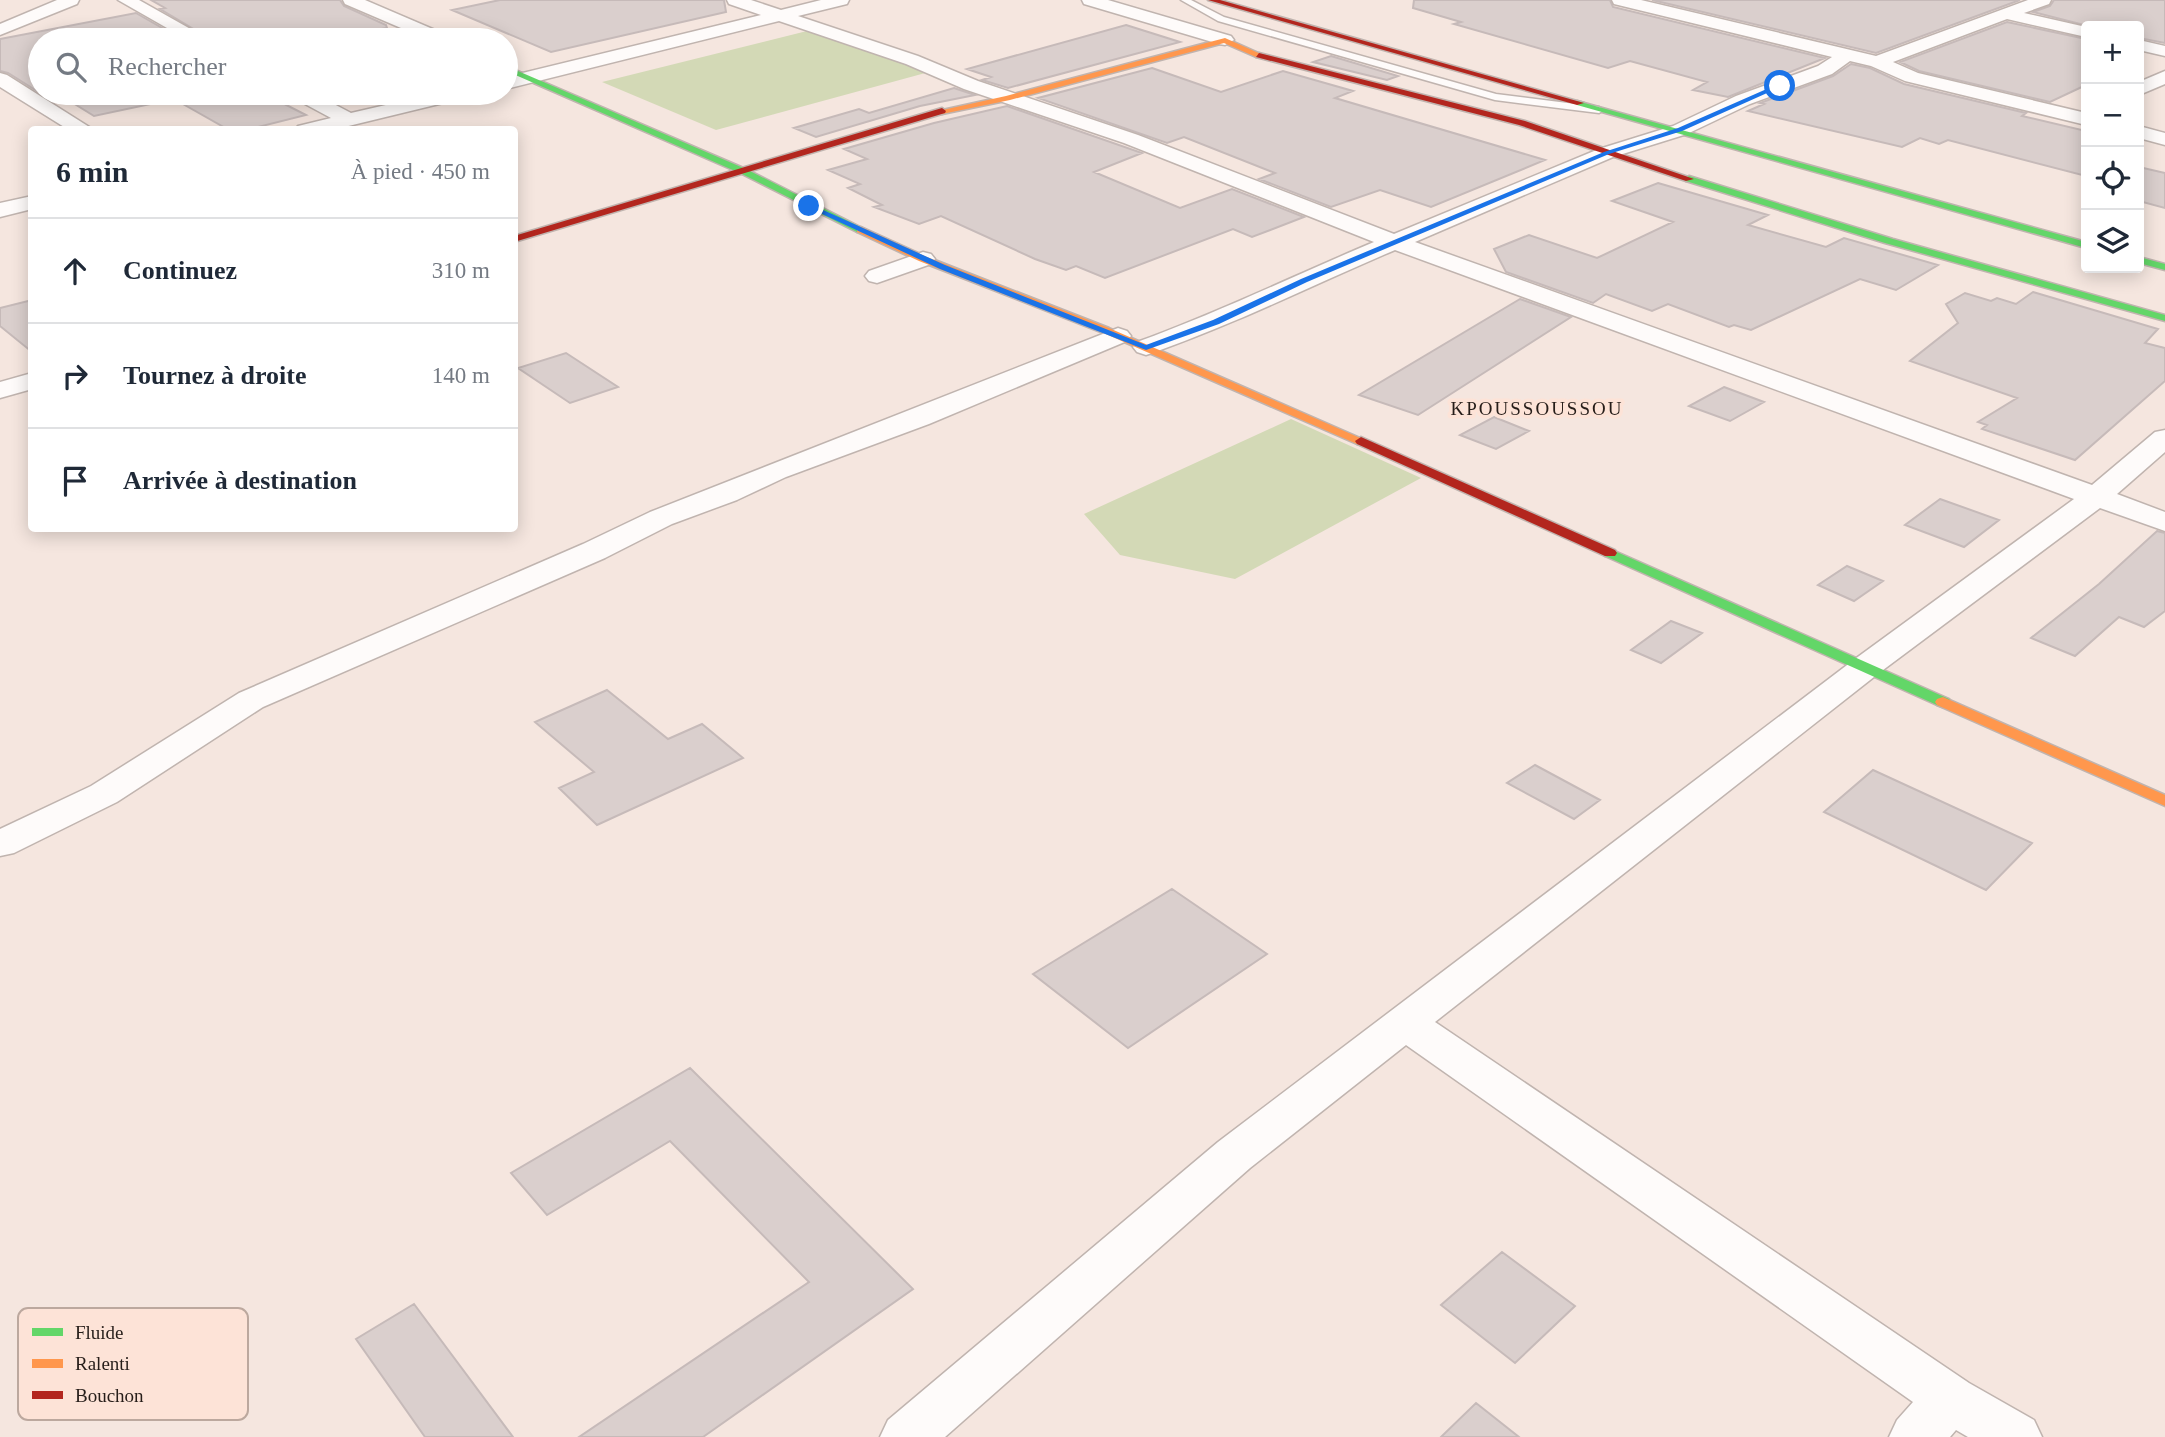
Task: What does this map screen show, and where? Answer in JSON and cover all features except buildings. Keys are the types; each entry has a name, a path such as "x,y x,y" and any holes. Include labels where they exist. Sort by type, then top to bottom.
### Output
{"main road":[{"path":"1212,0 2081,244"},
{"path":"518,238 745,172 929,114 1007,98 1225,40 1256,54 1521,123 1588,143 1606,153 1889,241 2165,318"},
{"path":"518,73 745,172 809,206 923,258 1132,342 1867,666 2165,801"},
{"path":"2144,261 2165,267"}],"street":[{"path":"0,30 71,0"},
{"path":"126,0 178,28"},
{"path":"351,0 415,28"},
{"path":"735,0 912,60 1007,98 1131,139 1397,243 2165,522"},
{"path":"518,80 841,0"},
{"path":"1090,0 1225,40"},
{"path":"1877,62 2043,0"},
{"path":"1625,1 1877,62 1912,77 2081,116"},
{"path":"2007,14 2081,31"},
{"path":"2144,46 2165,51"},
{"path":"0,844 104,794 251,700 594,551 661,518 727,494 776,471 1132,342 1216,322 1304,280 1606,153 1680,130 1743,100 1825,70 1846,55"},
{"path":"2144,87 2165,77"},
{"path":"0,79 28,96"},
{"path":"43,105 77,126"},
{"path":"322,105 347,118"},
{"path":"319,126 406,105"},
{"path":"2144,133 2165,139"},
{"path":"0,210 28,203"},
{"path":"877,276 923,258"},
{"path":"0,390 28,382"},
{"path":"907,1437 1234,1155 1867,666 2096,497 2165,438"},
{"path":"1405,1023 1950,1399 2015,1437"},
{"path":"1916,1437 1950,1399"}],"lane":[{"path":"1185,0 1221,19 1495,97 1552,106 1614,111"}],"green space":[{"path":"811,30 929,72 716,130 602,82"},
{"path":"1291,419 1421,478 1235,579 1120,555 1084,514"}],"traffic: fast":[{"path":"518,73 745,172 861,230"},
{"path":"1580,103 2081,244"},
{"path":"1689,179 1889,241 2165,318"},
{"path":"2144,261 2165,267"},
{"path":"1610,553 1943,702"}],"traffic: slow":[{"path":"942,111 1007,98 1225,40 1259,55"},
{"path":"861,230 923,259 1105,330 1361,441"},
{"path":"1943,702 2165,801"}],"traffic: jam":[{"path":"1212,0 1580,103"},
{"path":"1259,55 1522,123 1689,179"},
{"path":"518,238 942,111"},
{"path":"1361,441 1610,553"}],"district":[{"name":"KPOUSSOUSSOU","path":"1537,408"}],"route":[{"path":"809,206 943,267 1146,347 1216,322 1304,280 1606,153 1680,130 1780,86"}]}
